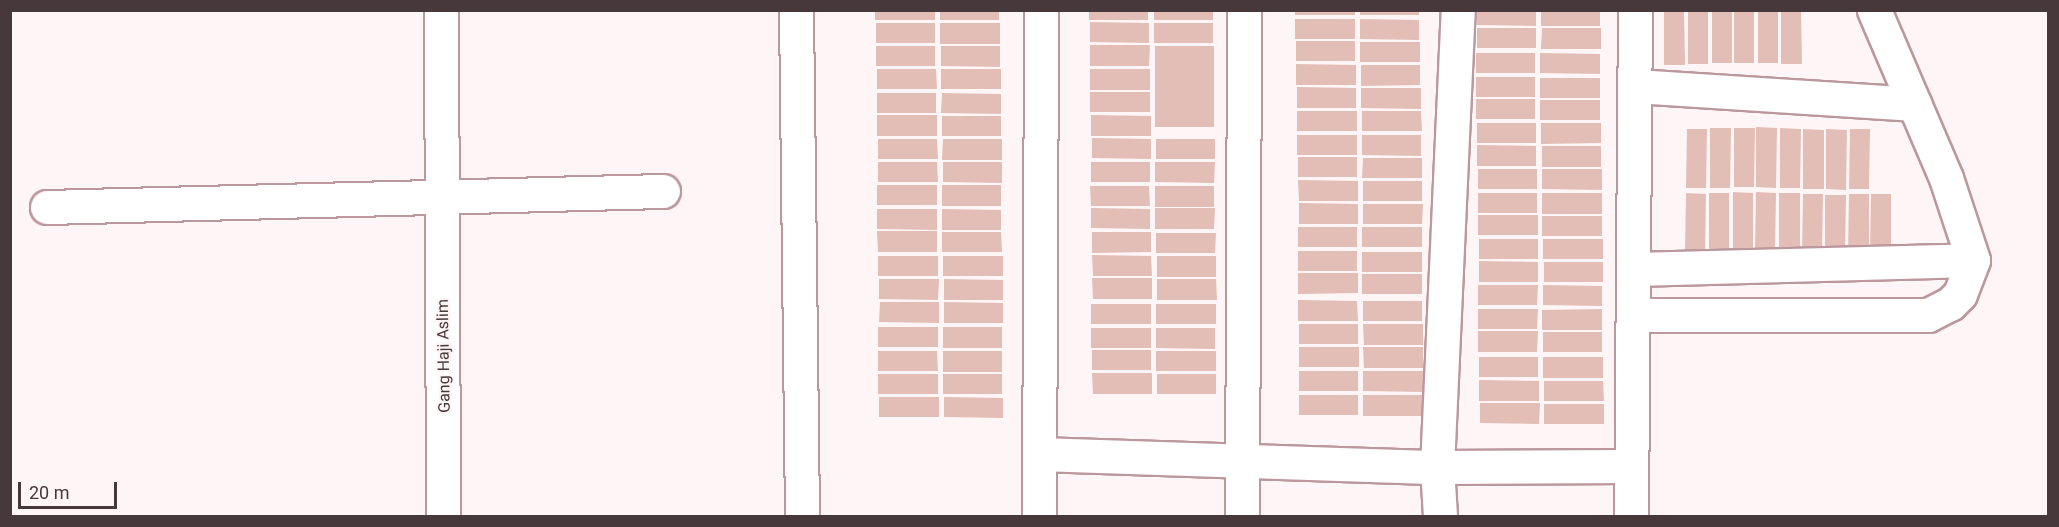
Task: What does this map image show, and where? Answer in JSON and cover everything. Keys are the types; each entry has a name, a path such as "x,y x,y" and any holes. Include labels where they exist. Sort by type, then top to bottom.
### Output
{"street":[{"name":"Gang Haji Aslim","path":"441,10 441,196 445,377 443,516"},
{"path":"796,10 802,516"},
{"path":"1039,516 1041,10"},
{"path":"1242,516 1240,460 1244,10"},
{"path":"1440,516 1437,467 1458,10"},
{"path":"1631,516 1635,10"},
{"path":"1634,315 1928,315 1950,304 1960,294 1973,260 1946,178 1874,10"},
{"path":"1636,86 1914,104"},
{"path":"47,207 663,191"},
{"path":"1634,269 1973,260"},
{"path":"1039,454 1437,467 1630,466"}],"building":[{"path":"875,10 935,10 935,20 875,20"},
{"path":"940,10 999,10 999,20 940,20"},
{"path":"1089,10 1148,10 1148,20 1089,20"},
{"path":"1154,10 1213,10 1213,20 1154,20"},
{"path":"1295,10 1355,10 1355,15 1295,15"},
{"path":"1360,10 1419,10 1419,15 1360,15"},
{"path":"1477,10 1536,10 1536,26 1477,25"},
{"path":"1541,10 1600,10 1600,26 1541,26"},
{"path":"1664,10 1684,10 1685,65 1664,65"},
{"path":"1688,10 1708,10 1708,64 1688,64"},
{"path":"1712,10 1732,10 1732,63 1712,63"},
{"path":"1734,10 1754,10 1754,63 1734,63"},
{"path":"1758,10 1778,10 1778,63 1758,63"},
{"path":"1781,10 1801,10 1802,64 1781,64"},
{"path":"1295,19 1355,19 1355,39 1295,39"},
{"path":"1360,19 1419,20 1419,40 1360,39"},
{"path":"1090,22 1149,23 1149,43 1090,42"},
{"path":"876,23 935,23 935,43 876,43"},
{"path":"940,23 1000,23 1000,44 940,44"},
{"path":"1154,23 1213,23 1213,43 1154,43"},
{"path":"1477,28 1536,28 1536,48 1477,48"},
{"path":"1542,28 1601,28 1601,49 1541,49"},
{"path":"1296,41 1355,41 1355,61 1296,61"},
{"path":"1360,42 1420,42 1420,62 1360,62"},
{"path":"1090,45 1150,45 1149,66 1090,66"},
{"path":"876,46 935,46 935,66 876,66"},
{"path":"941,46 1000,46 1000,67 941,66"},
{"path":"1155,46 1214,46 1214,127 1155,127"},
{"path":"1476,53 1535,53 1535,73 1476,73"},
{"path":"1540,53 1600,54 1600,74 1540,73"},
{"path":"1296,64 1356,65 1356,85 1296,85"},
{"path":"1361,65 1420,65 1420,85 1361,86"},
{"path":"877,69 936,69 937,89 877,89"},
{"path":"941,69 1001,69 1001,89 941,89"},
{"path":"1090,69 1150,69 1150,90 1090,90"},
{"path":"1476,77 1535,77 1535,97 1476,97"},
{"path":"1540,78 1600,78 1600,98 1540,98"},
{"path":"1297,87 1356,88 1356,108 1297,108"},
{"path":"1361,88 1421,88 1421,109 1361,108"},
{"path":"1090,92 1150,92 1150,112 1090,112"},
{"path":"877,93 936,93 936,113 877,113"},
{"path":"942,93 1001,94 1001,114 941,113"},
{"path":"1476,99 1535,99 1535,119 1476,119"},
{"path":"1540,100 1600,100 1600,120 1540,120"},
{"path":"1297,111 1357,111 1357,131 1297,131"},
{"path":"1362,111 1421,111 1422,131 1362,131"},
{"path":"877,115 937,115 937,136 877,136"},
{"path":"1091,115 1151,116 1151,136 1091,136"},
{"path":"942,116 1001,116 1001,136 942,136"},
{"path":"1477,123 1536,123 1536,143 1477,143"},
{"path":"1541,123 1601,123 1601,143 1541,144"},
{"path":"1756,127 1777,128 1776,188 1756,187"},
{"path":"1710,128 1731,128 1730,188 1710,188"},
{"path":"1734,128 1755,128 1754,187 1734,187"},
{"path":"1780,128 1801,129 1800,188 1780,188"},
{"path":"1687,129 1707,129 1706,188 1686,188"},
{"path":"1803,129 1824,130 1824,189 1803,189"},
{"path":"1826,129 1847,130 1846,190 1826,189"},
{"path":"1850,129 1870,129 1869,189 1849,189"},
{"path":"1297,135 1357,135 1357,155 1297,155"},
{"path":"1362,135 1421,135 1421,156 1362,155"},
{"path":"1092,138 1151,139 1151,159 1092,158"},
{"path":"878,139 937,139 938,159 878,159"},
{"path":"943,139 1002,139 1002,160 942,160"},
{"path":"1156,139 1215,139 1215,159 1156,159"},
{"path":"1477,145 1536,146 1536,166 1477,166"},
{"path":"1542,146 1601,146 1601,167 1542,167"},
{"path":"1298,157 1357,157 1357,177 1298,177"},
{"path":"1363,158 1422,158 1422,178 1362,178"},
{"path":"878,162 937,162 938,182 878,182"},
{"path":"943,162 1002,162 1002,183 943,182"},
{"path":"1091,162 1150,162 1150,182 1091,182"},
{"path":"1155,162 1215,162 1214,183 1155,182"},
{"path":"1478,169 1537,169 1537,189 1478,189"},
{"path":"1542,169 1602,169 1602,190 1542,189"},
{"path":"1298,180 1358,181 1358,201 1299,201"},
{"path":"1363,181 1422,181 1422,201 1363,201"},
{"path":"877,185 937,185 937,205 877,205"},
{"path":"942,185 1001,185 1001,206 942,206"},
{"path":"1090,186 1149,186 1150,206 1091,206"},
{"path":"1155,186 1214,186 1214,207 1155,207"},
{"path":"1733,192 1753,193 1753,253 1733,252"},
{"path":"1756,192 1776,193 1775,252 1755,252"},
{"path":"1478,193 1537,193 1537,213 1478,213"},
{"path":"1542,193 1602,193 1602,214 1542,214"},
{"path":"1686,193 1706,194 1705,254 1685,253"},
{"path":"1709,193 1729,193 1729,253 1709,253"},
{"path":"1779,193 1800,193 1800,253 1779,253"},
{"path":"1803,194 1823,194 1822,254 1802,254"},
{"path":"1849,194 1869,194 1869,254 1848,254"},
{"path":"1871,194 1891,194 1891,254 1870,253"},
{"path":"1825,195 1846,195 1845,254 1825,254"},
{"path":"1299,203 1358,204 1358,224 1299,224"},
{"path":"1363,204 1423,204 1422,224 1363,224"},
{"path":"1091,208 1150,209 1150,229 1091,228"},
{"path":"1155,208 1215,208 1214,229 1155,229"},
{"path":"877,209 937,209 937,230 877,229"},
{"path":"942,209 1001,210 1001,230 942,230"},
{"path":"1478,215 1538,215 1538,235 1478,235"},
{"path":"1542,216 1602,216 1602,236 1542,236"},
{"path":"1298,227 1357,227 1357,247 1298,247"},
{"path":"1362,227 1422,227 1422,247 1362,247"},
{"path":"877,231 937,231 937,252 878,252"},
{"path":"942,232 1001,232 1002,252 942,252"},
{"path":"1092,232 1151,232 1151,252 1092,253"},
{"path":"1156,233 1216,233 1215,253 1156,253"},
{"path":"1479,239 1538,239 1538,259 1479,259"},
{"path":"1543,239 1603,239 1603,259 1543,259"},
{"path":"1298,251 1357,251 1357,271 1298,271"},
{"path":"1362,252 1422,252 1422,272 1362,272"},
{"path":"1092,255 1151,256 1152,276 1093,276"},
{"path":"878,256 938,256 938,276 878,276"},
{"path":"943,256 1003,256 1003,276 943,276"},
{"path":"1157,256 1216,256 1216,277 1157,277"},
{"path":"1479,261 1538,262 1538,282 1479,282"},
{"path":"1544,262 1603,262 1603,282 1544,282"},
{"path":"1298,273 1358,273 1358,293 1298,294"},
{"path":"1362,274 1422,274 1422,294 1362,294"},
{"path":"1092,278 1152,278 1152,299 1093,299"},
{"path":"879,279 939,279 938,300 879,299"},
{"path":"944,279 1003,280 1003,300 944,300"},
{"path":"1157,279 1216,279 1217,300 1157,300"},
{"path":"1478,285 1538,285 1537,305 1478,305"},
{"path":"1543,285 1602,286 1602,306 1543,305"},
{"path":"1298,300 1357,301 1358,321 1298,321"},
{"path":"1363,301 1422,301 1422,321 1363,321"},
{"path":"880,302 939,302 939,323 879,322"},
{"path":"944,302 1003,303 1003,323 944,323"},
{"path":"1091,304 1151,304 1151,324 1091,324"},
{"path":"1156,304 1216,304 1216,324 1156,324"},
{"path":"1478,309 1538,309 1537,329 1478,329"},
{"path":"1602,309 1602,330 1542,330 1542,310"},
{"path":"1299,324 1358,324 1358,344 1299,344"},
{"path":"1363,324 1423,324 1423,345 1364,345"},
{"path":"878,327 938,327 938,347 878,347"},
{"path":"943,327 1002,327 1002,348 943,348"},
{"path":"1091,328 1151,328 1151,348 1091,348"},
{"path":"1156,328 1215,328 1215,349 1156,348"},
{"path":"1478,331 1538,331 1537,352 1478,352"},
{"path":"1543,332 1602,332 1602,352 1543,352"},
{"path":"1299,347 1359,347 1359,367 1299,367"},
{"path":"1363,347 1423,347 1423,368 1364,368"},
{"path":"1092,350 1151,350 1151,370 1092,370"},
{"path":"878,351 937,351 938,371 878,371"},
{"path":"943,351 1002,351 1002,372 943,372"},
{"path":"1156,351 1216,351 1216,371 1156,371"},
{"path":"1479,357 1538,357 1538,377 1479,377"},
{"path":"1543,357 1603,357 1603,378 1543,378"},
{"path":"1299,371 1358,371 1358,391 1299,391"},
{"path":"1363,371 1423,371 1423,392 1363,391"},
{"path":"1092,373 1152,373 1152,394 1093,394"},
{"path":"878,374 938,374 938,394 878,394"},
{"path":"943,374 1002,374 1002,394 943,394"},
{"path":"1157,374 1216,374 1216,394 1157,394"},
{"path":"1479,380 1539,381 1539,401 1479,401"},
{"path":"1544,381 1603,381 1604,401 1544,401"},
{"path":"1299,395 1358,395 1358,415 1299,415"},
{"path":"1363,395 1423,395 1423,416 1363,416"},
{"path":"879,397 939,397 939,417 879,417"},
{"path":"944,397 1003,398 1003,418 944,417"},
{"path":"1480,403 1540,403 1539,424 1480,423"},
{"path":"1544,404 1604,404 1604,424 1544,424"}]}
